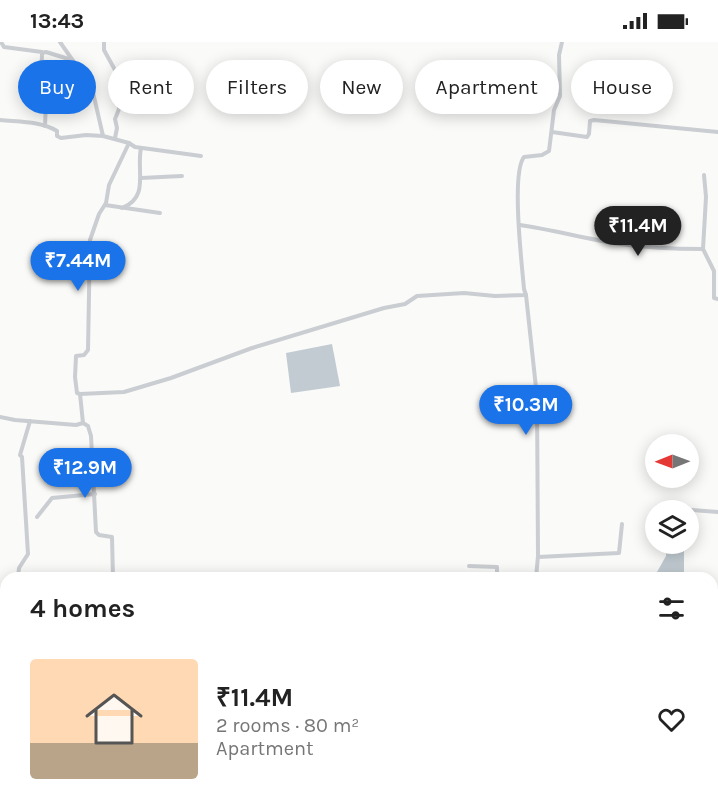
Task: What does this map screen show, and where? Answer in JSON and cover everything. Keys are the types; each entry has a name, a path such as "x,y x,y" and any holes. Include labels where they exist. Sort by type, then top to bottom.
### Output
{"street":[{"path":"1,42 4,47 42,52 72,60"},
{"path":"60,42 72,60"},
{"path":"104,42 104,50 118,82 119,110 115,119 117,128 110,137"},
{"path":"537,572 537,397 524,289 518,187 521,158 548,152 554,110 560,96 559,55 562,42"},
{"path":"42,52 41,89 46,101 45,126"},
{"path":"96,98 110,137"},
{"path":"0,120 45,126 55,129 57,136 61,138 86,135 110,137 141,148 201,156"},
{"path":"552,132 586,137 589,134 590,121 594,120 718,132"},
{"path":"129,143 116,167 109,185 106,203 90,240 88,350 84,355 76,356 76,393 124,392 171,378 252,348 384,308 405,304 417,296 464,293 495,296 526,295"},
{"path":"122,208 132,202 140,186 138,162 141,148"},
{"path":"704,175 706,197 704,249 714,271 714,298 718,299"},
{"path":"141,178 183,176"},
{"path":"104,205 160,213"},
{"path":"520,225 620,244 666,249 704,249"},
{"path":"80,394 83,423"},
{"path":"0,417 76,425 83,423 88,426 91,436 96,532 99,535 110,536 113,540 113,572"},
{"path":"19,572 20,564 28,554 20,454 30,421"},
{"path":"37,517 52,498 95,494"},
{"path":"699,511 718,513"},
{"path":"538,557 619,553 622,524"},
{"path":"469,566 496,567 496,572"}],"shaded area":[{"path":"332,344 340,386 291,393 286,353"},
{"path":"666,554 684,554 684,572 657,572"}]}
